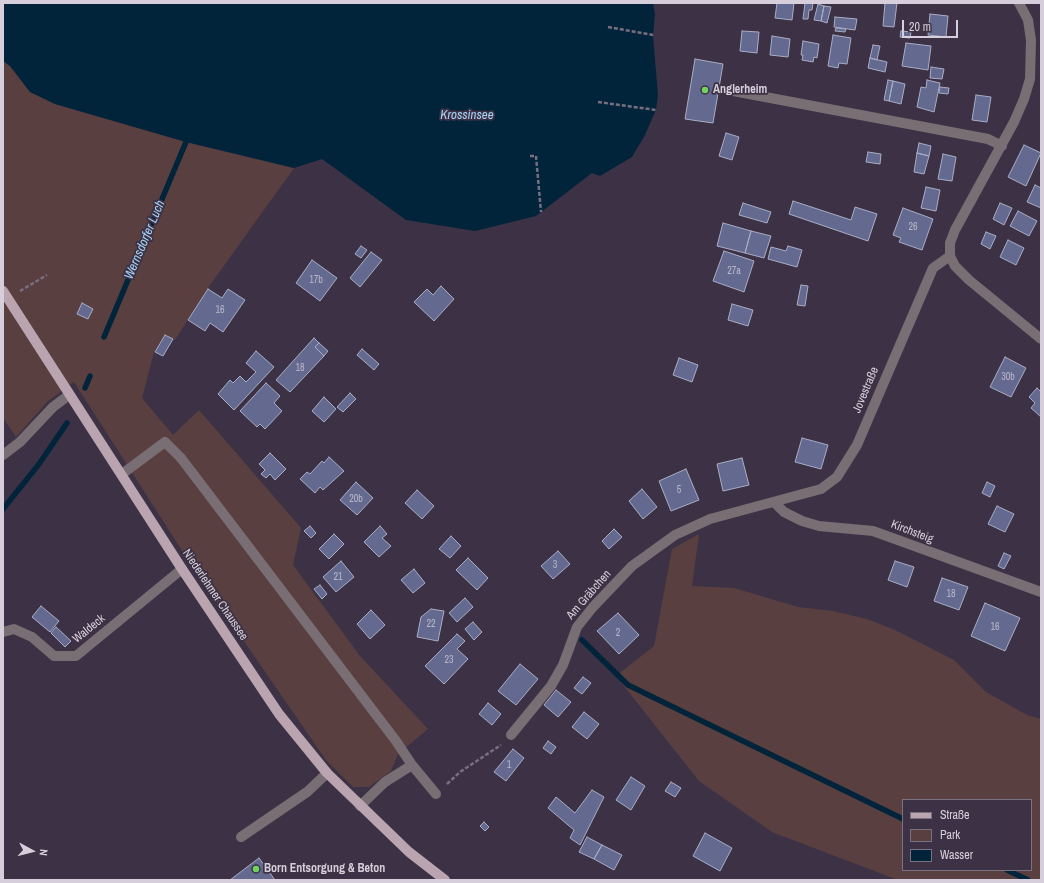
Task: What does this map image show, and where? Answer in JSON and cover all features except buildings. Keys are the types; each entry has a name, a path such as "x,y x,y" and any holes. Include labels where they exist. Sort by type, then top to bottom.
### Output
{"main road":[{"name":"Niederlehmer Chaussee","path":"3,291 69,395 122,474 182,570 279,714 327,773 409,852 445,880"}],"street":[{"path":"1019,3 1028,20 1031,40 1030,78 1024,99 1002,146 955,230 950,243 950,256 955,266 969,280 1041,339"},
{"path":"728,90 988,140 1002,146"},
{"name":"Jovestraße","path":"775,503 821,489 837,477 857,445 933,268 950,256"},
{"path":"3,455 20,442 52,407 69,395"},
{"path":"122,474 165,442 181,458 392,735 412,765 436,794"},
{"name":"Kirchsteig","path":"775,503 784,512 802,521 819,526 873,531 1041,592"},
{"name":"Am Gräbchen","path":"511,735 551,686 563,665 577,627 593,607 632,566 675,535 710,519 742,509 775,503"},
{"name":"Waldeck","path":"3,632 14,629 32,637 54,656 76,656 182,570"},
{"path":"360,806 385,782 412,765"},
{"path":"241,837 306,792 327,773"}],"path":[{"path":"608,27 653,36"},
{"path":"598,102 656,110"},
{"path":"530,156 536,156 541,212"},
{"path":"16,294 47,275"},
{"path":"436,794 460,772 487,755 511,735"}],"green space":[{"path":"3,61 10,66 30,92 55,104 186,142 294,168 208,288 175,340 165,334 154,352 142,398 173,435 199,410 301,528 293,565 360,656 428,729 398,754 391,771 369,787 353,787 326,760 190,563 74,382 48,401 16,437 3,418"},
{"path":"699,534 692,586 734,588 798,607 833,611 867,619 895,630 954,660 986,692 1027,715 1041,719 1041,880 898,880 772,832 699,781 616,676 654,646 672,549"}],"water":[{"name":"Krossinsee","path":"3,3 653,3 655,14 653,36 658,95 656,110 644,137 632,157 600,176 592,173 536,216 475,231 406,220 322,159 294,168 186,142 55,104 30,92 10,66 3,61"}],"waterway":[{"name":"Wernsdorfer Luch","path":"104,337 186,142"},
{"path":"85,388 90,376"},
{"name":"Wernsdorfer Luch","path":"3,509 39,464 67,423"},
{"path":"582,640 628,685 902,819"},
{"path":"1009,871 1028,880"}],"place":[{"name":"Anglerheim","path":"705,90"},
{"name":"Born Entsorgung & Beton","path":"256,869"}]}
